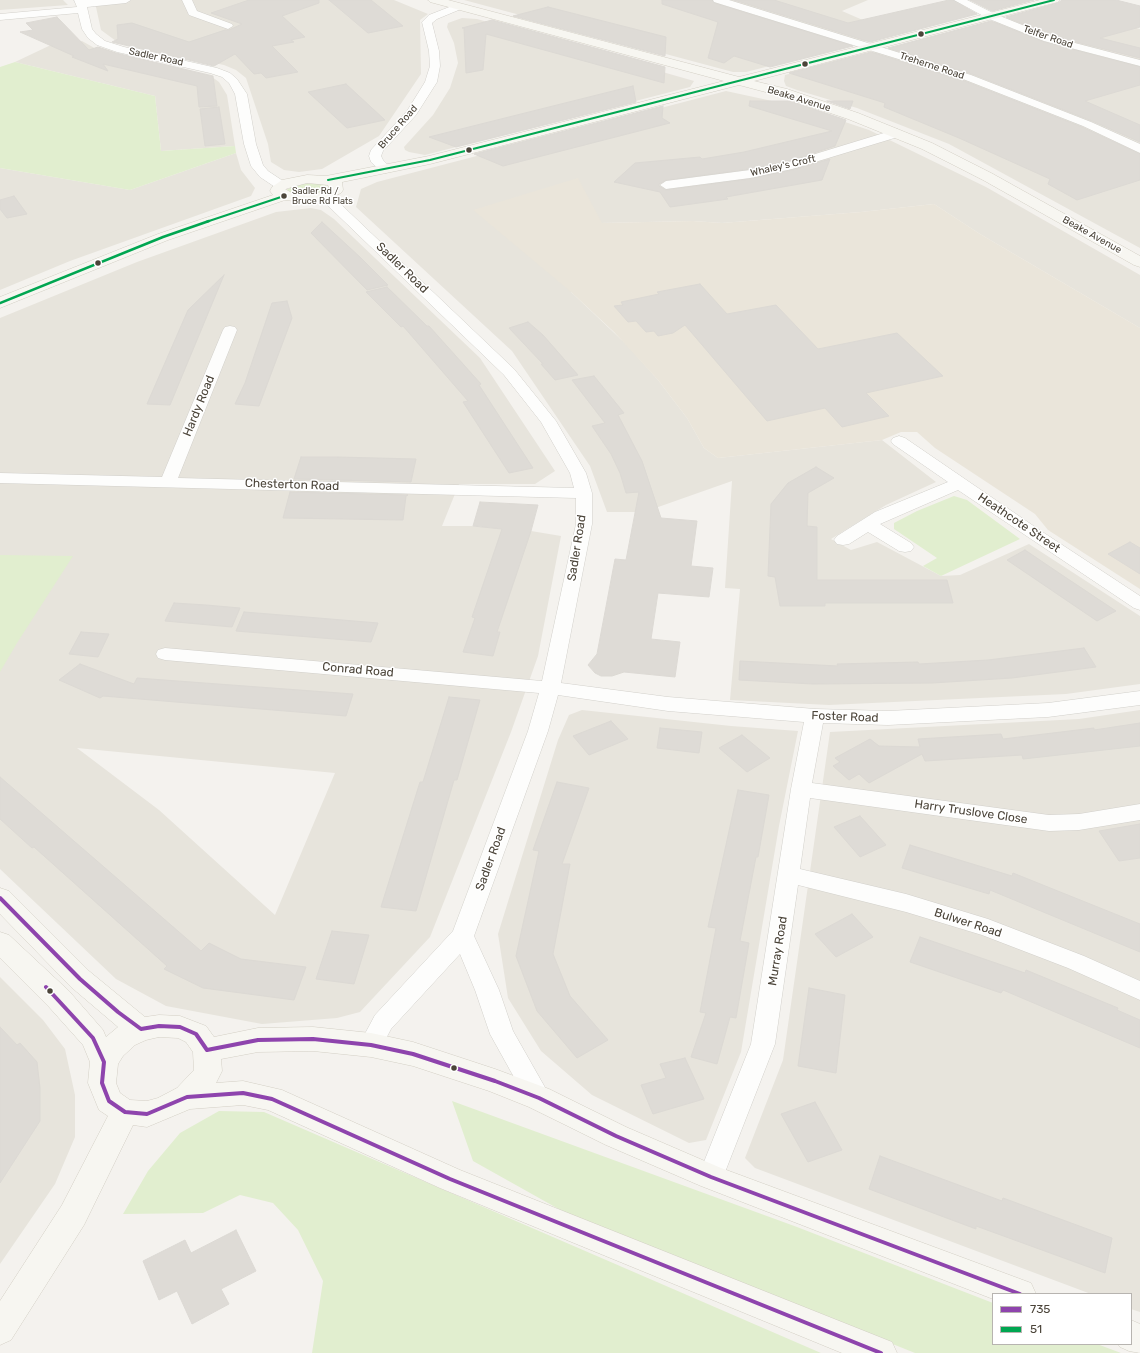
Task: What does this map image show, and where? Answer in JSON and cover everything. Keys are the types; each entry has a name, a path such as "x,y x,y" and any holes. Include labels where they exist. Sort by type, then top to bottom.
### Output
{"street":[{"path":"0,17 126,0"},
{"path":"186,0 193,13 228,26"},
{"name":"Beake Avenue","path":"434,0 806,99 897,133 927,146 988,176 1140,262"},
{"name":"Treherne Road","path":"718,0 967,78 1033,101 1088,124 1140,149"},
{"name":"Telfer Road","path":"959,0 991,16 1069,45 1140,63"},
{"path":"0,303 308,180 327,188 386,169 430,160 1054,0"},
{"name":"Sadler Road","path":"81,5 87,28 92,36 101,43 121,50 213,70 226,75 233,81 241,94 250,144 257,166 283,191"},
{"name":"Bruce Road","path":"386,169 377,162 375,156 377,150 412,113 431,82 435,66 434,51 427,26 428,22 433,17 457,7"},
{"name":"Whaley's Croft","path":"666,185 750,174 792,166 897,133"},
{"name":"Sadler Road","path":"327,188 509,372 548,421 578,473 584,493 584,524 550,688 538,732 463,936 383,1022 371,1045"},
{"name":"Hardy Road","path":"168,482 230,330"},
{"name":"Heathcote Street","path":"899,441 1032,533 1140,604"},
{"name":"Chesterton Road","path":"0,478 584,493"},
{"path":"843,540 867,524 960,483"},
{"path":"867,524 905,547"},
{"name":"Conrad Road","path":"165,654 550,688"},
{"name":"Foster Road","path":"550,688 668,704 815,716 888,718 1048,710 1140,698"},
{"name":"Murray Road","path":"711,1177 763,1044 801,788 815,716"},
{"name":"Harry Truslove Close","path":"801,788 1049,823 1079,822 1140,812"},
{"name":"Bulwer Road","path":"789,875 906,903 988,928 1076,962 1140,991"},
{"path":"0,898 80,979 118,1012 142,1029"},
{"path":"463,936 487,990 502,1034 539,1098"},
{"path":"0,942 59,999 93,1038 104,1062"},
{"path":"158,1026 180,1027 196,1034 207,1050 208,1071 201,1083 187,1097 167,1107 147,1114 125,1112 109,1101 102,1083 104,1062 113,1048 125,1037 142,1029 158,1026"},
{"path":"207,1050 258,1040 313,1039 371,1045 413,1054 494,1081 539,1098 616,1136 711,1177 1017,1293"},
{"path":"187,1097 243,1094 272,1099 450,1179 882,1353"},
{"path":"0,1329 73,1215 125,1112"}],"shaded area":[{"path":"0,0 63,0 68,5 0,10"},
{"path":"91,0 394,0 428,14 420,20 421,74 379,136 322,169 299,172 284,170 271,162 268,144 246,78 236,70 224,65 155,51 116,41 101,30 96,7"},
{"path":"464,0 868,0 842,11 895,34 746,72 733,72"},
{"path":"1058,5 1140,29 1140,248 949,144 857,108 786,86 784,81 785,75"},
{"path":"462,18 477,19 694,81 690,87 425,155 409,152 405,150 404,147 433,115 450,88 458,63 454,43 447,27 448,23"},
{"path":"82,41 98,50 212,77 219,82 227,95 235,146 161,151 155,96 15,62 53,44"},
{"path":"726,91 800,107 869,130 986,187 1140,275 1140,328 980,234 934,204 861,212 722,223 693,221 602,223 571,292 628,346 658,380 687,418 704,448 718,458 882,440 936,482 886,505 831,539 851,550 877,542 941,576 960,575 1029,544 1140,616 1140,684 1066,694 829,705 730,700 740,589 725,588 732,481 644,512 607,512 590,466 512,351 356,207 361,189 377,182"},
{"path":"236,153 241,170 255,188 251,196 70,261 0,290 0,168 130,190"},
{"path":"578,178 602,223 693,221 722,223 861,212 934,204 980,234 1140,328 1140,589 1048,530 1035,514 935,448 917,432 901,432 882,440 718,458 704,448 687,418 658,380 614,332 571,292 473,210"},
{"path":"311,208 321,210 334,219 480,358 555,471 535,484 459,484 442,526 473,526 531,531 561,536 538,656 511,732 430,937 360,1012 337,1018 262,1024 166,1006 116,979 0,869 0,318 137,262 276,212","holes":["77,748 335,773 275,915 159,810"]},
{"path":"582,710 731,726 798,731 779,826 741,1052 706,1140 689,1143 592,1095 541,1051 508,998 498,934 558,740 569,715"},
{"path":"1140,710 1140,1312 1132,1309 1132,1293 1088,1293 755,1168 745,1158 783,1060 830,732 1079,719"},
{"path":"0,977 43,1020 65,1049 75,1095 75,1137 55,1184 0,1264"}],"green space":[{"path":"15,62 155,96 161,151 235,146 236,153 130,190 0,168 0,67"},
{"path":"316,183 326,185 327,189 317,193 298,194 291,194 286,190 298,184"},
{"path":"954,496 967,500 1020,539 941,576 923,566 937,558 894,529 894,523 917,511"},
{"path":"0,555 73,556 0,672"},
{"path":"452,1101 797,1227 992,1303 992,1345 1100,1345 1121,1353 915,1353 564,1212 473,1161"},
{"path":"219,1111 264,1112 821,1353 312,1353 323,1281 298,1230 273,1203 240,1195 203,1213 123,1214 148,1171 180,1133"}],"building":[{"path":"249,0 319,0 319,3 282,16 305,37 291,40 294,42 272,46 298,72 266,78 261,73 254,74 235,54 214,66 112,42 118,39 117,25 132,23 189,42 229,30 242,24 211,13"},
{"path":"329,0 371,0 403,26 368,33"},
{"path":"662,0 712,0 714,3 853,46 770,67 734,56 724,63 708,58 718,22 662,4"},
{"path":"734,0 774,0 848,23 949,0 953,0 977,14 870,42"},
{"path":"970,0 1034,0 992,11"},
{"path":"1062,0 1116,0 1140,6 1140,27 1100,38 1140,48 1140,58 1052,36 1006,17 1058,3"},
{"path":"548,7 666,37 665,56 513,16"},
{"path":"57,17 89,50 98,47 116,53 213,76 217,106 199,107 197,86 103,64 108,71 72,57 74,56 20,32 33,30 26,23"},
{"path":"492,20 665,67 664,83 486,34 483,70 466,73 464,28 462,28"},
{"path":"991,21 1044,42 1140,67 1140,85 1085,101 1140,125 1140,142 1092,121 972,74 888,48"},
{"path":"871,52 962,80 1082,127 1140,154 1140,180 1077,200 1048,184 1050,179 959,138 884,107 885,103 789,73"},
{"path":"346,84 385,120 347,128 308,92"},
{"path":"633,86 636,102 456,147 429,137"},
{"path":"750,101 790,101 846,120 835,146 789,161 750,169 666,180 659,184 659,186 666,190 750,179 792,170 830,159 822,180 726,197 728,199 670,207 660,192 614,182 635,163 700,157 702,159 744,152 832,131 749,106"},
{"path":"827,101 853,101 850,109"},
{"path":"663,106 662,118 670,123 503,166 474,154"},
{"path":"219,107 225,144 205,146 200,109"},
{"path":"14,196 27,214 7,218 0,209 0,200"},
{"path":"322,222 388,285 367,290 311,233"},
{"path":"224,275 170,405 147,404 188,310"},
{"path":"700,284 727,314 776,305 818,349 897,333 943,376 866,393 889,416 842,427 825,408 767,421 685,325 673,333 658,336 654,331 646,332 636,321 628,322 614,306 623,305 621,302 659,294 657,292"},
{"path":"387,287 427,326 429,326 481,384 479,385 533,468 509,473 463,402 468,401 403,326 401,327 366,292"},
{"path":"287,301 292,318 259,406 235,404 245,383 272,303"},
{"path":"528,322 543,335 578,375 555,380 541,364 543,364 509,328"},
{"path":"594,376 624,413 618,415 642,461 661,518 697,521 691,566 713,568 709,597 658,593 651,639 680,642 675,677 624,672 612,676 601,676 595,673 588,665 597,654 615,559 626,560 639,492 626,493 620,473 611,454 592,426 605,423 572,380"},
{"path":"301,457 416,459 411,482 294,479"},
{"path":"816,467 834,478 808,493 807,526 817,527 817,580 947,580 953,603 825,603 825,606 780,606 775,577 768,576 771,504 788,483"},
{"path":"290,492 408,495 406,496 403,520 283,518"},
{"path":"480,502 538,505 531,531 497,632 500,632 493,656 463,652 475,618 472,617 502,529 473,526"},
{"path":"1130,542 1140,548 1140,574 1108,554"},
{"path":"1025,550 1116,611 1097,621 1007,560"},
{"path":"174,603 240,608 232,627 165,621"},
{"path":"244,612 378,623 371,642 236,631"},
{"path":"81,632 109,634 98,657 69,654"},
{"path":"1084,648 1096,667 1012,678 932,683 813,684 739,680 740,661 838,666 837,664 918,662 919,664 988,660"},
{"path":"80,664 134,684 137,678 353,694 346,716 103,696 100,698 59,680"},
{"path":"449,697 480,700 457,780 454,780 416,911 381,907 420,782 423,782"},
{"path":"611,721 628,739 589,755 573,736"},
{"path":"1140,723 1140,746 1023,759 1022,755 925,761 922,754 869,783 859,774 849,780 833,766 840,762 835,758 870,739 879,746 920,747 918,739 1001,734 1003,739 1094,728 1094,730"},
{"path":"660,728 702,732 699,753 657,748"},
{"path":"742,735 770,758 747,772 719,748"},
{"path":"0,777 201,951 209,943 241,959 306,967 294,1000 203,988 164,969 167,966 34,847 32,848 0,819"},
{"path":"557,782 589,788 562,864 570,864 553,954 570,996 608,1040 577,1058 537,1011 516,956 539,851 533,850"},
{"path":"738,790 769,795 758,857 756,857 740,941 749,943 736,1018 730,1017 717,1064 691,1057 706,1013 700,1012 716,928 708,927"},
{"path":"860,816 886,845 860,857 834,827"},
{"path":"1140,824 1140,858 1119,861 1099,831"},
{"path":"910,845 1012,876 1013,873 1140,924 1140,952 990,890 989,894 902,868"},
{"path":"852,914 873,937 836,957 815,934"},
{"path":"332,931 369,935 354,984 316,979"},
{"path":"920,937 1025,973 1026,970 1118,1008 1117,1010 1140,1020 1140,1048 1003,990 1001,993 910,962"},
{"path":"809,988 845,995 836,1073 798,1066"},
{"path":"0,1027 17,1045 20,1043 37,1062 40,1088 40,1121 0,1183"},
{"path":"685,1058 704,1099 653,1114 641,1085 666,1078 660,1064"},
{"path":"815,1102 842,1150 808,1162 781,1114"},
{"path":"880,1156 1002,1201 1003,1198 1112,1238 1105,1273 976,1226 976,1229 869,1189"},
{"path":"236,1230 256,1271 221,1289 229,1304 192,1324 177,1291 159,1300 143,1261 185,1240 191,1253"}],"transit line":[{"name":"51","path":"328,180 430,160 1054,0"},
{"name":"51","path":"0,303 163,237 284,196"},
{"name":"735","path":"0,898 80,979 118,1012 141,1029 159,1026 180,1027 196,1034 207,1050 258,1040 313,1039 371,1045 413,1054 495,1081 539,1098 616,1136 711,1177 1017,1293"},
{"name":"735","path":"46,987 93,1038 104,1062 102,1083 109,1101 125,1112 147,1114 187,1097 243,1093 272,1099 450,1179 881,1353"}],"place":[{"name":"Sadler Rd / Bruce Rd Flats","path":"284,196"}]}
